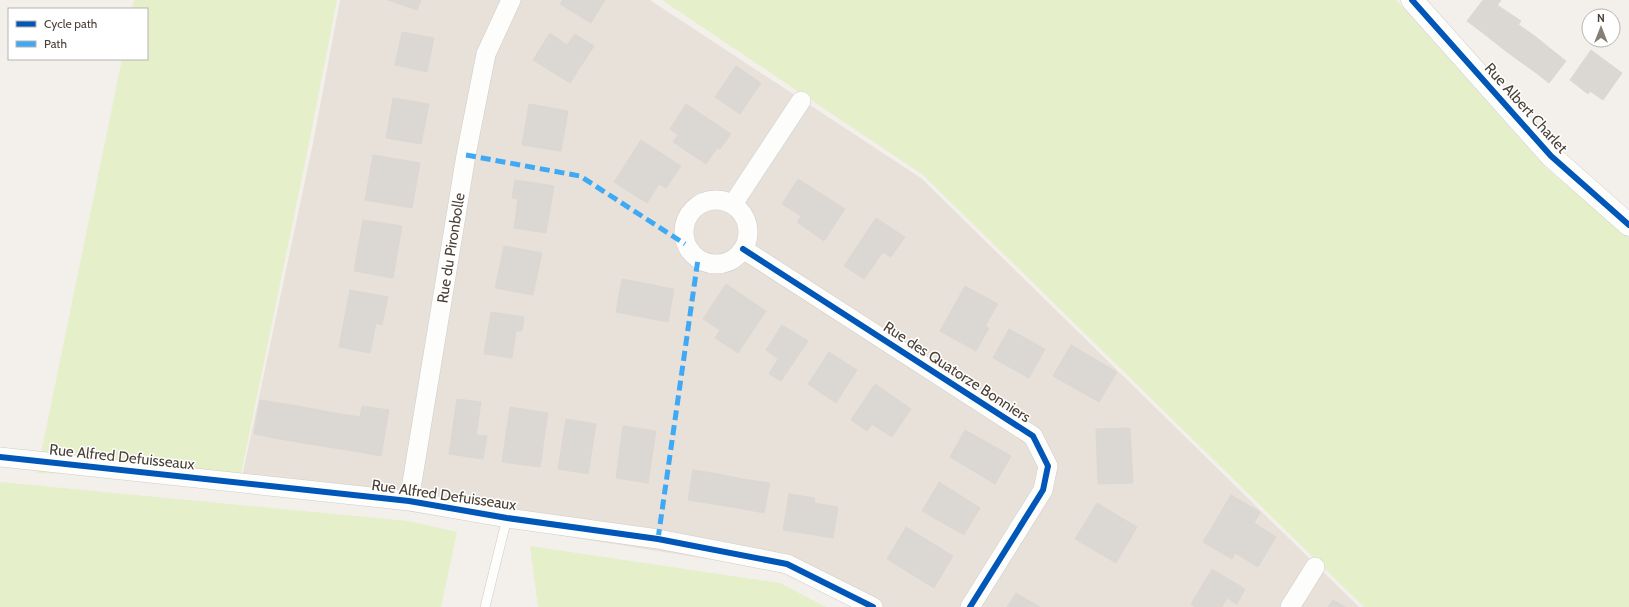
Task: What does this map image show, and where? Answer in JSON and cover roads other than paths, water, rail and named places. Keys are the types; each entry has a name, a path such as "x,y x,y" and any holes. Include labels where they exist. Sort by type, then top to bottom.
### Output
{"street":[{"name":"Rue du Pironbolle","path":"409,501 466,155 486,54 511,0"},
{"name":"Rue Albert Charlet","path":"1412,0 1551,156 1629,224"},
{"path":"732,204 801,101"},
{"path":"713,199 723,200 732,204 741,211 746,219 748,230 747,240 743,249 736,257 728,262 718,264 698,260 685,244 683,234 684,224 688,214 694,207 713,199"},
{"name":"Rue des Quatorze Bonniers","path":"743,249 1033,436 1048,466 1043,490 970,607"},
{"name":"Rue Alfred Defuisseaux","path":"0,457 409,501 507,518 658,539 787,564 873,607"},
{"path":"1290,607 1314,567"}],"lane":[{"path":"485,607 507,518"}]}
